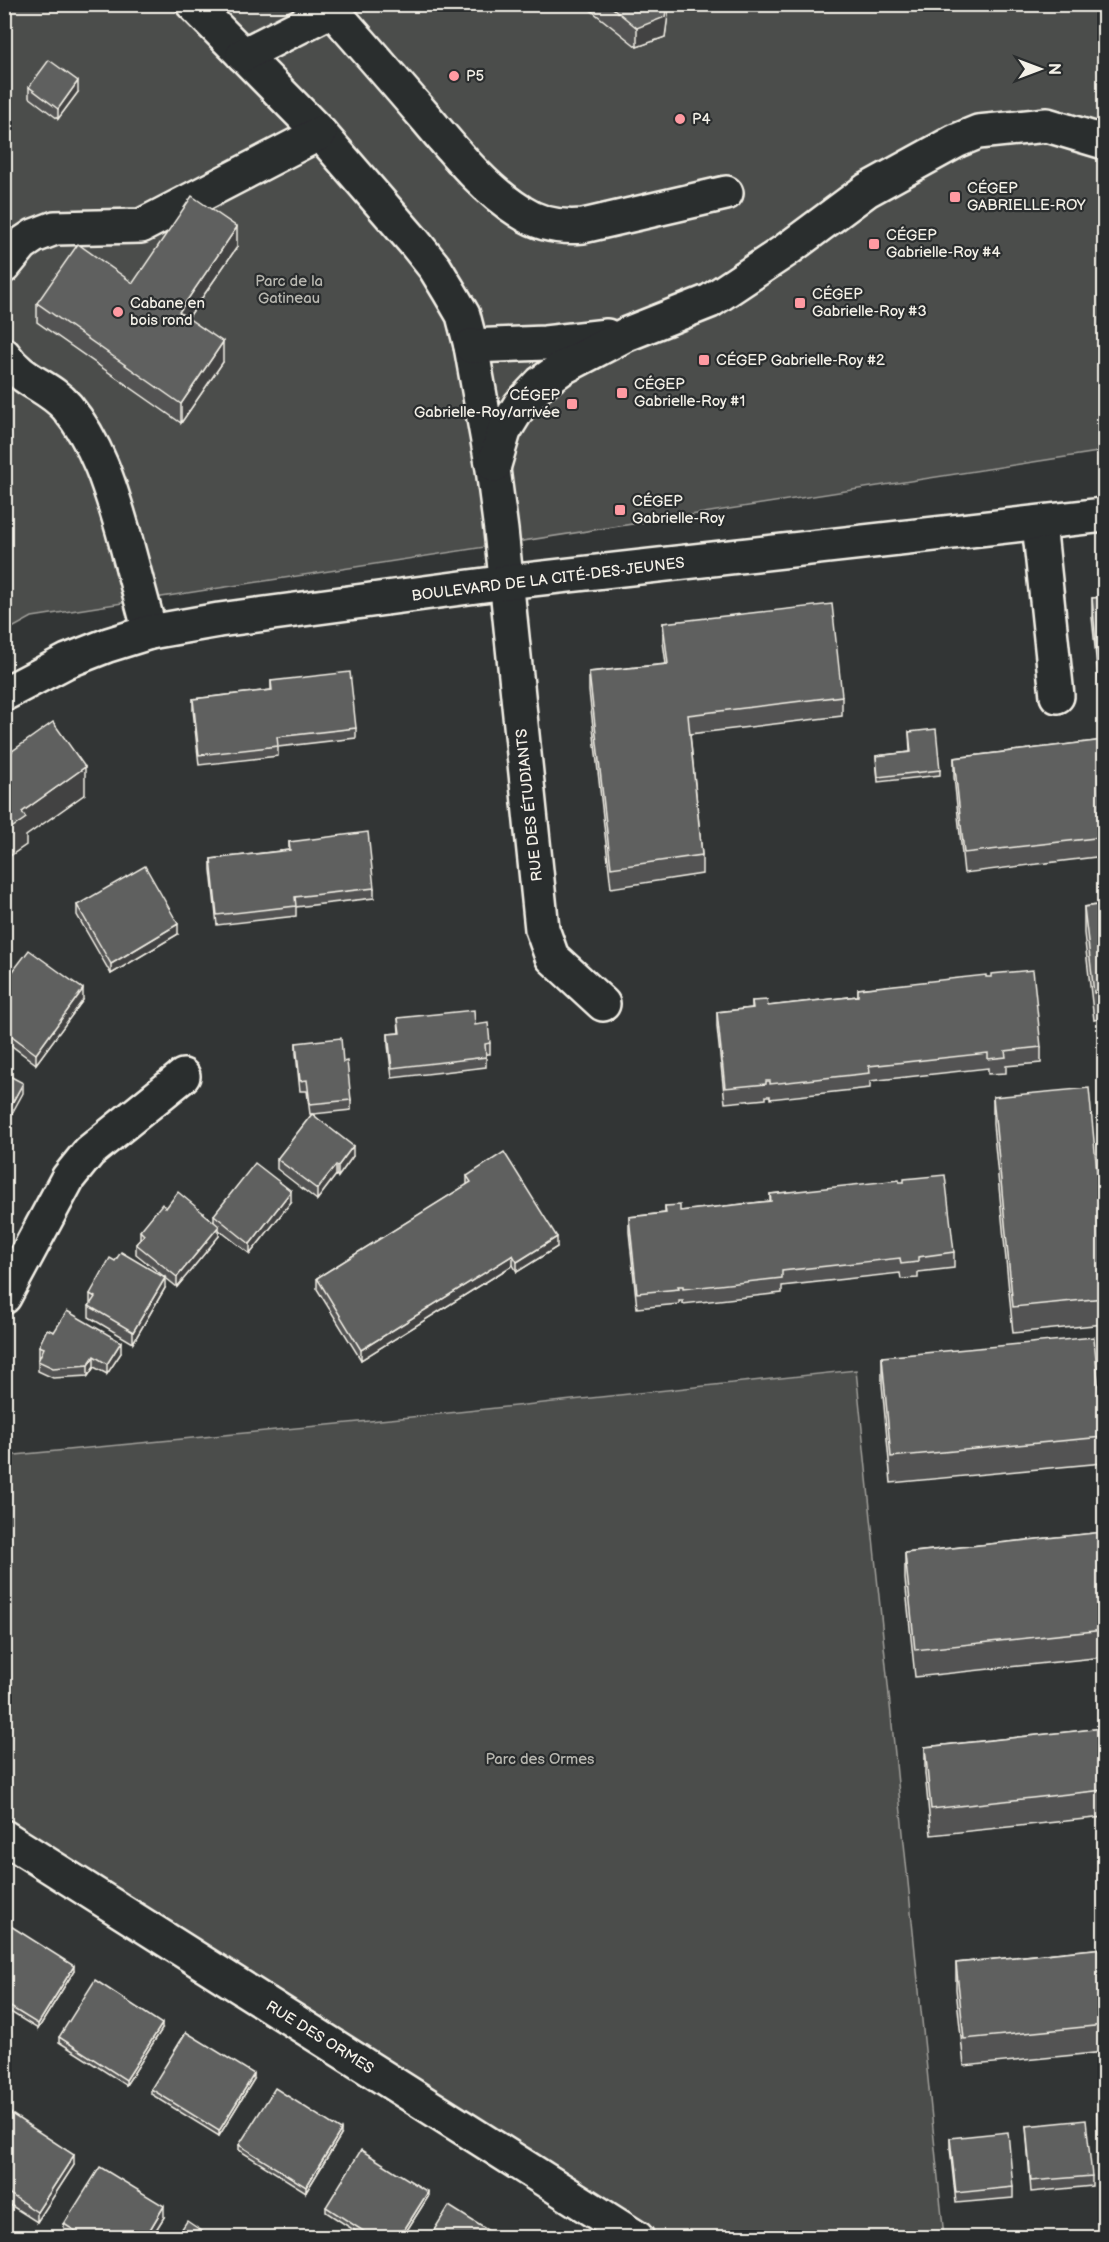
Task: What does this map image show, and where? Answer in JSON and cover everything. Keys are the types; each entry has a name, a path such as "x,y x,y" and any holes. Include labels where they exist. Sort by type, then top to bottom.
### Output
{"street":[{"name":"RUE DES ÉTUDIANTS","path":"193,4 320,133 435,268 463,315 471,346 493,469 507,582 542,929 552,957 603,1004"},
{"path":"243,55 332,10 447,143 495,193 522,213 537,220 567,227 583,226 726,193"},
{"path":"493,469 504,432 511,418 530,394 562,368 627,334 710,301 785,251 867,190 956,141 978,132 1047,125 1104,142"},
{"path":"4,266 22,243 55,228 141,226 320,133"},
{"path":"471,346 545,343 627,334"},
{"path":"4,355 16,370 58,398 66,406 96,450 112,492 150,632"},
{"name":"BOULEVARD DE LA CITÉ-DES-JEUNES","path":"4,694 67,661 150,632 219,620 507,582 1104,515"},
{"path":"1039,523 1057,696"},
{"path":"4,1297 68,1178 89,1152 183,1076"},
{"name":"RUE DES ORMES","path":"4,1837 623,2234"}],"green space":[{"name":"Parc de la Gatineau","path":"5,5 1104,5 1104,451 32,617 5,632"},
{"name":"Parc des Ormes","path":"856,1370 944,2237 637,2237 5,1837 5,1456 411,1417"}],"building":[{"path":"608,4 667,4 665,17 637,28"},
{"path":"49,60 78,81 58,109 29,87"},
{"name":"Cabane en bois rond","path":"192,196 237,227 179,312 223,342 181,404 37,303 78,244 133,283"},
{"path":"1104,597 1104,731 1092,598"},
{"path":"832,604 842,696 688,715 702,855 611,868 589,672 668,664 663,623"},
{"path":"350,672 356,728 277,737 278,746 199,755 193,699 272,690 271,681"},
{"path":"53,722 85,767 22,812 26,818 4,833 4,757"},
{"path":"936,729 940,770 878,777 876,756 911,752 909,732"},
{"path":"1104,740 1104,837 964,853 954,758"},
{"path":"368,832 374,888 295,897 296,906 217,915 211,859 290,850 289,842"},
{"path":"145,866 178,924 111,964 77,905"},
{"path":"1104,904 1104,992 1094,993 1084,907"},
{"path":"29,950 83,989 36,1054 4,1030 4,983"},
{"path":"1033,970 1041,1047 1005,1051 1006,1057 988,1059 988,1053 869,1066 870,1073 770,1084 770,1081 766,1081 766,1084 725,1088 717,1012 753,1008 752,1001 767,1000 768,1006 858,996 858,989 986,975 986,977 991,977 991,974"},
{"path":"474,1010 475,1025 488,1023 490,1043 485,1044 486,1057 392,1068 388,1034 400,1033 398,1018"},
{"path":"341,1038 343,1062 347,1061 351,1100 310,1104 307,1080 300,1081 296,1043"},
{"path":"4,1073 23,1083 4,1118"},
{"path":"1089,1088 1104,1246 1104,1298 1013,1307 993,1097"},
{"path":"312,1114 353,1146 317,1189 277,1159"},
{"path":"504,1152 557,1237 517,1262 513,1255 361,1350 317,1278 471,1182 467,1176"},
{"path":"255,1163 291,1191 250,1244 214,1215"},
{"path":"945,1175 954,1252 918,1257 918,1262 901,1264 900,1258 782,1271 782,1278 683,1289 683,1286 678,1286 679,1289 637,1293 629,1217 666,1213 665,1206 680,1205 680,1211 771,1201 770,1194 899,1180 899,1182 904,1182 904,1179"},
{"path":"178,1192 219,1226 177,1277 136,1244 144,1235 140,1231 162,1204 166,1208"},
{"path":"121,1252 165,1278 133,1332 89,1306 95,1297 90,1294 110,1258 115,1261"},
{"path":"67,1311 121,1342 107,1364 94,1356 88,1365 53,1368 38,1361 44,1348 39,1346 47,1329 54,1332"},
{"path":"1094,1337 1103,1437 891,1457 882,1357"},
{"path":"1104,1532 1104,1630 915,1650 905,1553"},
{"path":"1104,1728 1104,1790 931,1809 925,1747"},
{"path":"6,1923 74,1966 38,2024 4,2003 4,1926"},
{"path":"1104,1948 1104,2025 964,2039 956,1963"},
{"path":"95,1980 162,2024 126,2080 59,2037"},
{"path":"186,2032 254,2074 219,2131 151,2089"},
{"path":"275,2088 341,2130 306,2187 239,2145"},
{"path":"7,2111 74,2155 37,2212 4,2190 4,2116"},
{"path":"1104,2112 1104,2169 1103,2169 1097,2113"},
{"path":"1086,2120 1092,2176 1031,2181 1026,2126"},
{"path":"1008,2132 1013,2187 956,2193 950,2138"},
{"path":"361,2150 428,2192 399,2238 374,2238 326,2207"},
{"path":"100,2167 164,2206 145,2238 86,2238 64,2224"},
{"path":"449,2206 500,2238 429,2238"},
{"path":"187,2221 212,2238 176,2238"}],"place":[{"name":"P5","path":"454,76"},
{"name":"P4","path":"680,119"},
{"name":"CÉGEP GABRIELLE-ROY","path":"955,197"},
{"name":"CÉGEP Gabrielle-Roy #4","path":"874,244"},
{"name":"CÉGEP Gabrielle-Roy #3","path":"800,303"},
{"name":"Cabane en bois rond","path":"118,312"},
{"name":"CÉGEP Gabrielle-Roy #2","path":"704,360"},
{"name":"CÉGEP Gabrielle-Roy #1","path":"622,393"},
{"name":"CÉGEP Gabrielle-Roy/arrivée","path":"572,404"},
{"name":"CÉGEP Gabrielle-Roy","path":"620,510"}]}
